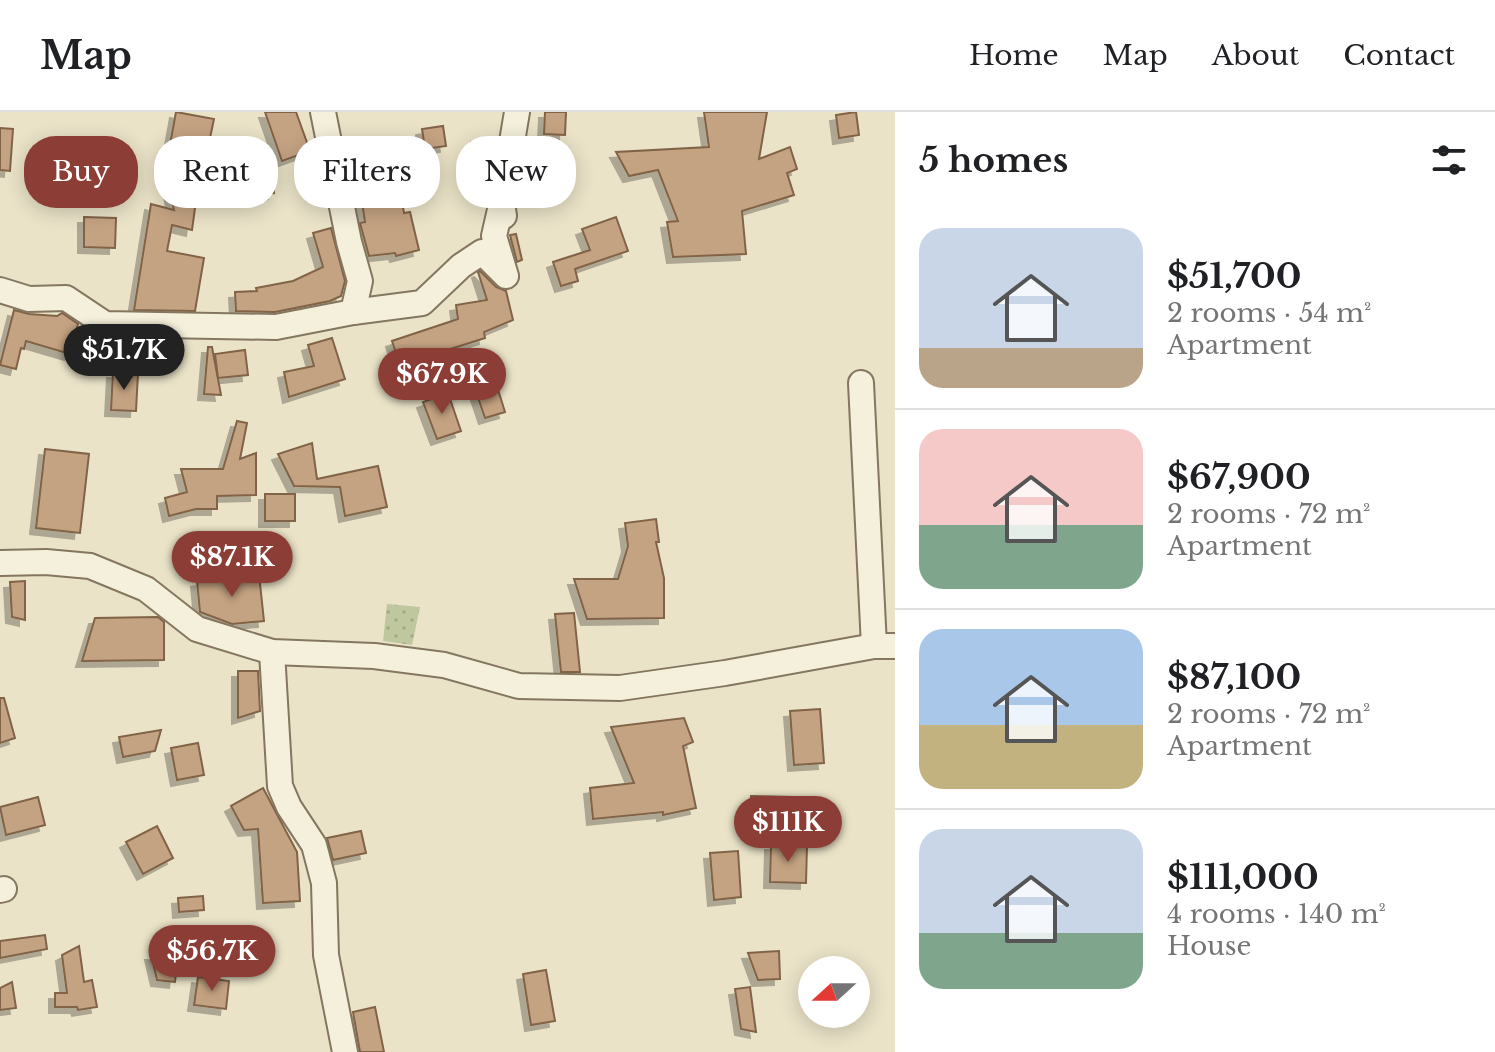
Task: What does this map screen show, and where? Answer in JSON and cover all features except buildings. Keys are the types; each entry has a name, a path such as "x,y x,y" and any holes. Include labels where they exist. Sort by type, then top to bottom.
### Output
{"street":[{"path":"323,112 349,242 360,281 353,312"},
{"path":"0,290 29,299 66,298 105,324 276,327 422,303 461,266 482,252 506,276 494,236 503,209 517,112"},
{"path":"0,563 46,562 90,566 146,589 197,629 272,652 374,656 444,665 519,686 620,688 885,646 861,383"},
{"path":"272,652 280,786 289,807 314,845 324,883 326,955 345,1052"}],"green space":[{"path":"387,604 420,607 412,645 383,641"}]}
